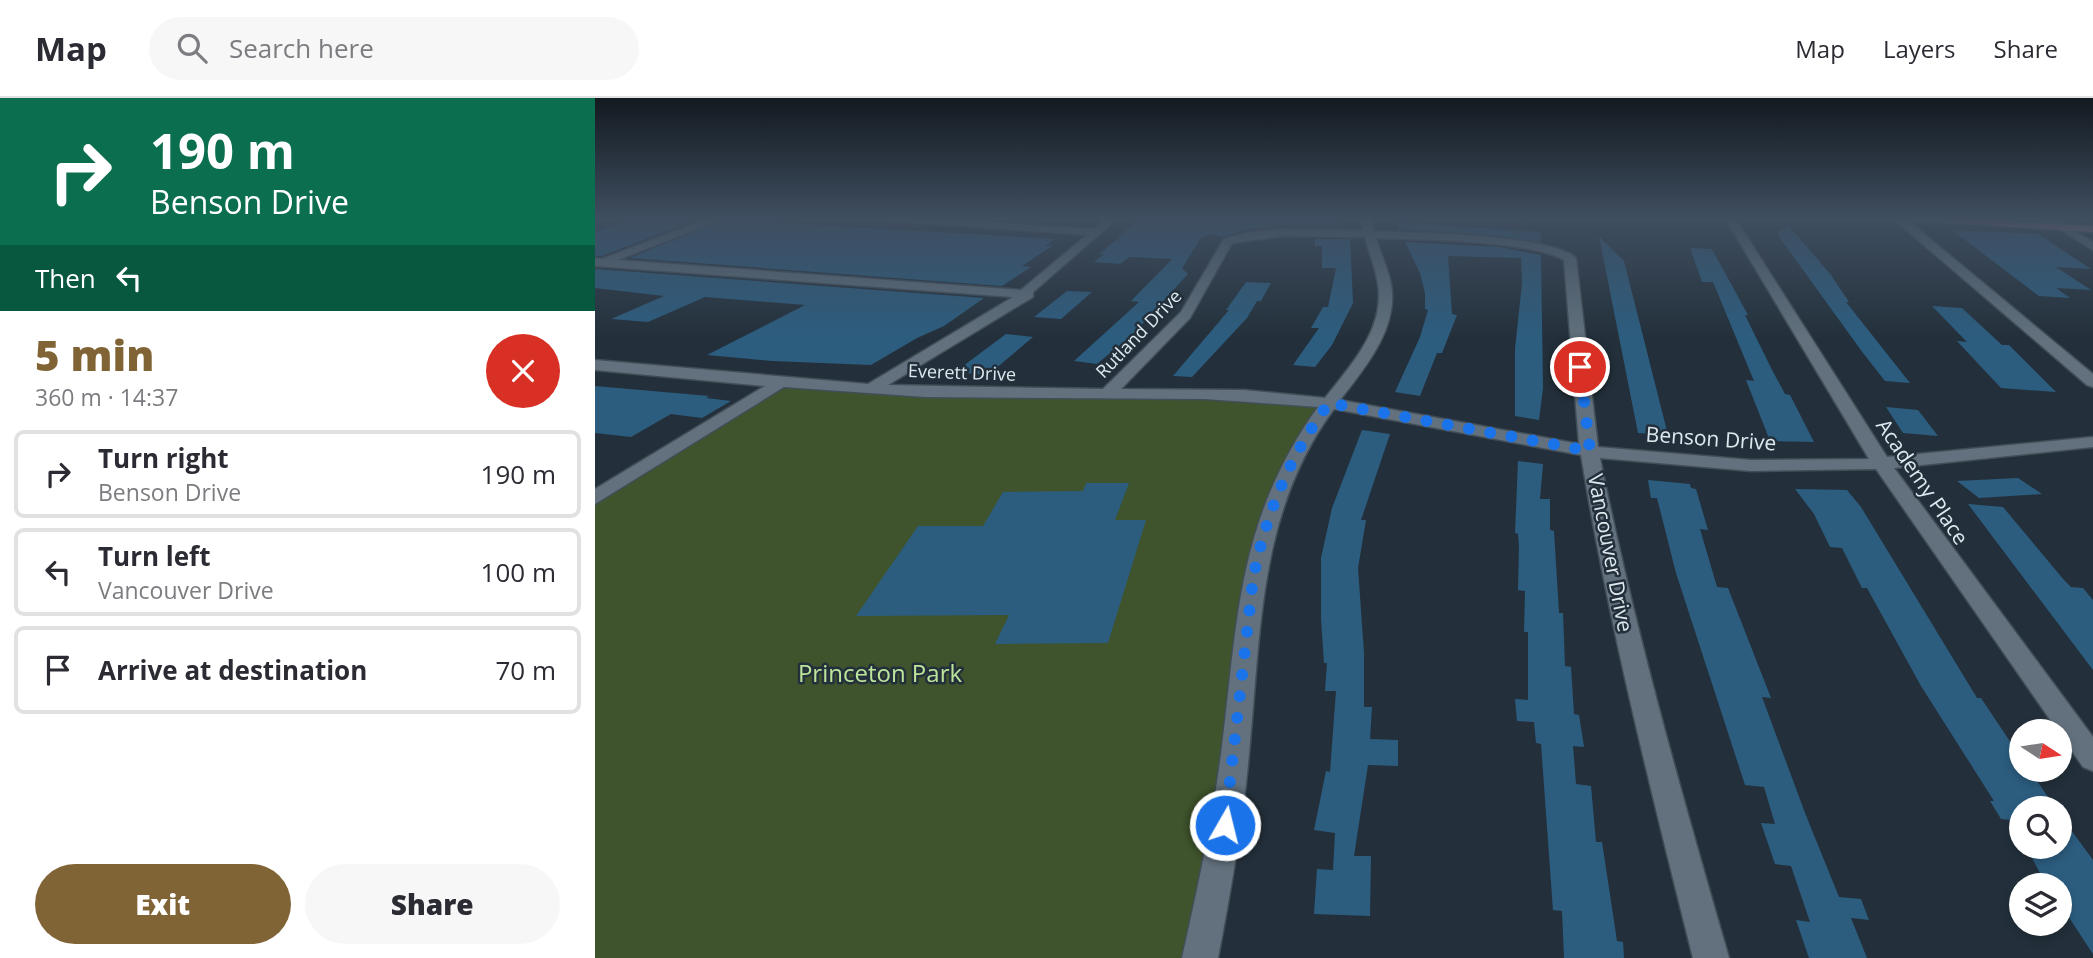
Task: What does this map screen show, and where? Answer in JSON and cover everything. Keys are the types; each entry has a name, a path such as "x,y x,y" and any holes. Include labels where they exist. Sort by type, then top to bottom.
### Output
{"street":[{"path":"596,265 614,258"},
{"path":"871,389 984,324 1023,297 1065,258"},
{"name":"Rutland Drive","path":"1107,394 1192,306 1207,285 1218,258"},
{"path":"1200,958 1218,871 1235,756 1253,579 1261,544 1287,470 1329,403 1360,363 1382,322 1385,288 1377,258"},
{"name":"Vancouver Drive","path":"1570,258 1590,451 1631,658 1711,958"},
{"name":"Academy Place","path":"1755,258 1882,466 1998,633 2093,759"},
{"path":"1943,258 2093,382"},
{"path":"596,265 1023,297"},
{"name":"Everett Drive","path":"595,365 871,389 970,394 1237,395 1329,403"},
{"path":"595,498 782,382"},
{"name":"Benson Drive","path":"1329,403 1590,451 1742,466 1882,466 1971,459 2093,442"}],"green space":[{"name":"Princeton Park","path":"782,382 1329,403 1258,557 1200,958 595,958 595,498"}],"building":[{"path":"632,258 1034,258 1022,266 1031,267 1002,286"},
{"path":"1099,258 1128,258 1120,264 1094,262"},
{"path":"1153,258 1188,258 1182,268 1188,274 1132,335 1097,364 1074,361 1139,302 1131,301 1172,259"},
{"path":"1322,258 1351,258 1353,303 1332,345 1315,367 1293,365 1319,328 1311,328 1323,307 1328,307 1336,268 1322,268"},
{"path":"1413,258 1448,258 1452,314 1457,315 1442,353 1437,353 1420,396 1395,392 1420,337 1428,310 1425,309 1425,293"},
{"path":"1521,258 1541,258 1543,388 1539,420 1515,416 1515,349 1522,283"},
{"path":"1603,258 1621,258 1624,261 1668,435 1638,433"},
{"path":"1694,258 1717,258 1748,315 1745,315 1772,370 1785,394 1790,395 1814,442 1770,441 1746,380 1754,381 1713,282 1702,282"},
{"path":"1794,258 1816,258 1849,302 1846,302 1910,383 1885,381"},
{"path":"1989,258 2075,258 2091,269 2056,267 2091,290 2056,288 2070,298 2039,296"},
{"path":"595,269 984,298 944,326 917,338 871,365 772,361 707,355 805,305 705,297 648,322 611,319 664,296 595,288"},
{"path":"1246,282 1271,283 1247,318 1192,377 1173,376 1229,310 1226,310"},
{"path":"1067,291 1092,292 1061,319 1034,317"},
{"path":"1932,306 1962,308 2002,345 2009,345 2056,392 2001,388 1957,341 1967,342"},
{"path":"1006,334 1033,337 988,375 955,372"},
{"path":"595,386 709,396 706,398 731,401 702,418 671,414 631,437 595,433"},
{"path":"1886,407 1918,410 1938,436 1903,433"},
{"path":"1362,430 1390,434 1361,520 1366,520 1358,568 1364,653 1364,707 1372,707 1370,739 1398,740 1398,766 1368,765 1354,856 1371,856 1370,916 1314,914 1317,869 1333,870 1335,833 1314,830 1326,771 1330,772 1336,691 1325,691 1327,663 1324,663 1321,618 1321,558 1332,508"},
{"path":"1518,461 1543,464 1540,499 1550,499 1550,530 1554,531 1559,613 1563,613 1565,666 1571,667 1574,714 1579,715 1584,747 1573,746 1576,784 1591,786 1596,842 1602,842 1617,941 1623,942 1624,958 1564,958 1562,911 1553,910 1541,744 1536,743 1534,722 1517,721 1515,699 1528,700 1528,632 1524,632 1525,591 1518,590 1519,546 1518,534 1515,533"},
{"path":"2018,478 2042,494 1979,498 1957,481"},
{"path":"1648,480 1690,484 1691,488 1696,489 1708,530 1700,529 1717,587 1728,588 1771,698 1762,697 1805,813 1839,897 1861,899 1869,920 1851,918 1867,958 1809,958 1796,920 1810,922 1791,866 1775,864 1761,823 1775,824 1764,787 1745,785 1676,573 1657,498 1651,498"},
{"path":"1086,483 1129,483 1115,520 1146,520 1108,643 995,644 1009,615 856,616 918,526 983,526 1003,492 1083,491"},
{"path":"1795,489 1847,490 1861,507 1977,698 1981,698 2009,740 2009,782 2038,782 2047,796 2009,796 2009,820 2001,819 1990,801 1994,801 1921,686 1867,588 1862,588 1842,548 1830,547 1814,514"},
{"path":"1968,504 2003,507 2064,580 2071,587 2083,588 2093,600 2093,670"},
{"path":"2072,831 2093,860 2093,954 2072,922 2072,873 2040,873 2032,859 2072,859"}],"route":[{"path":"1225,825 1235,756 1253,579 1261,544 1270,511 1287,470 1300,445 1329,403 1590,451 1580,367"}]}
